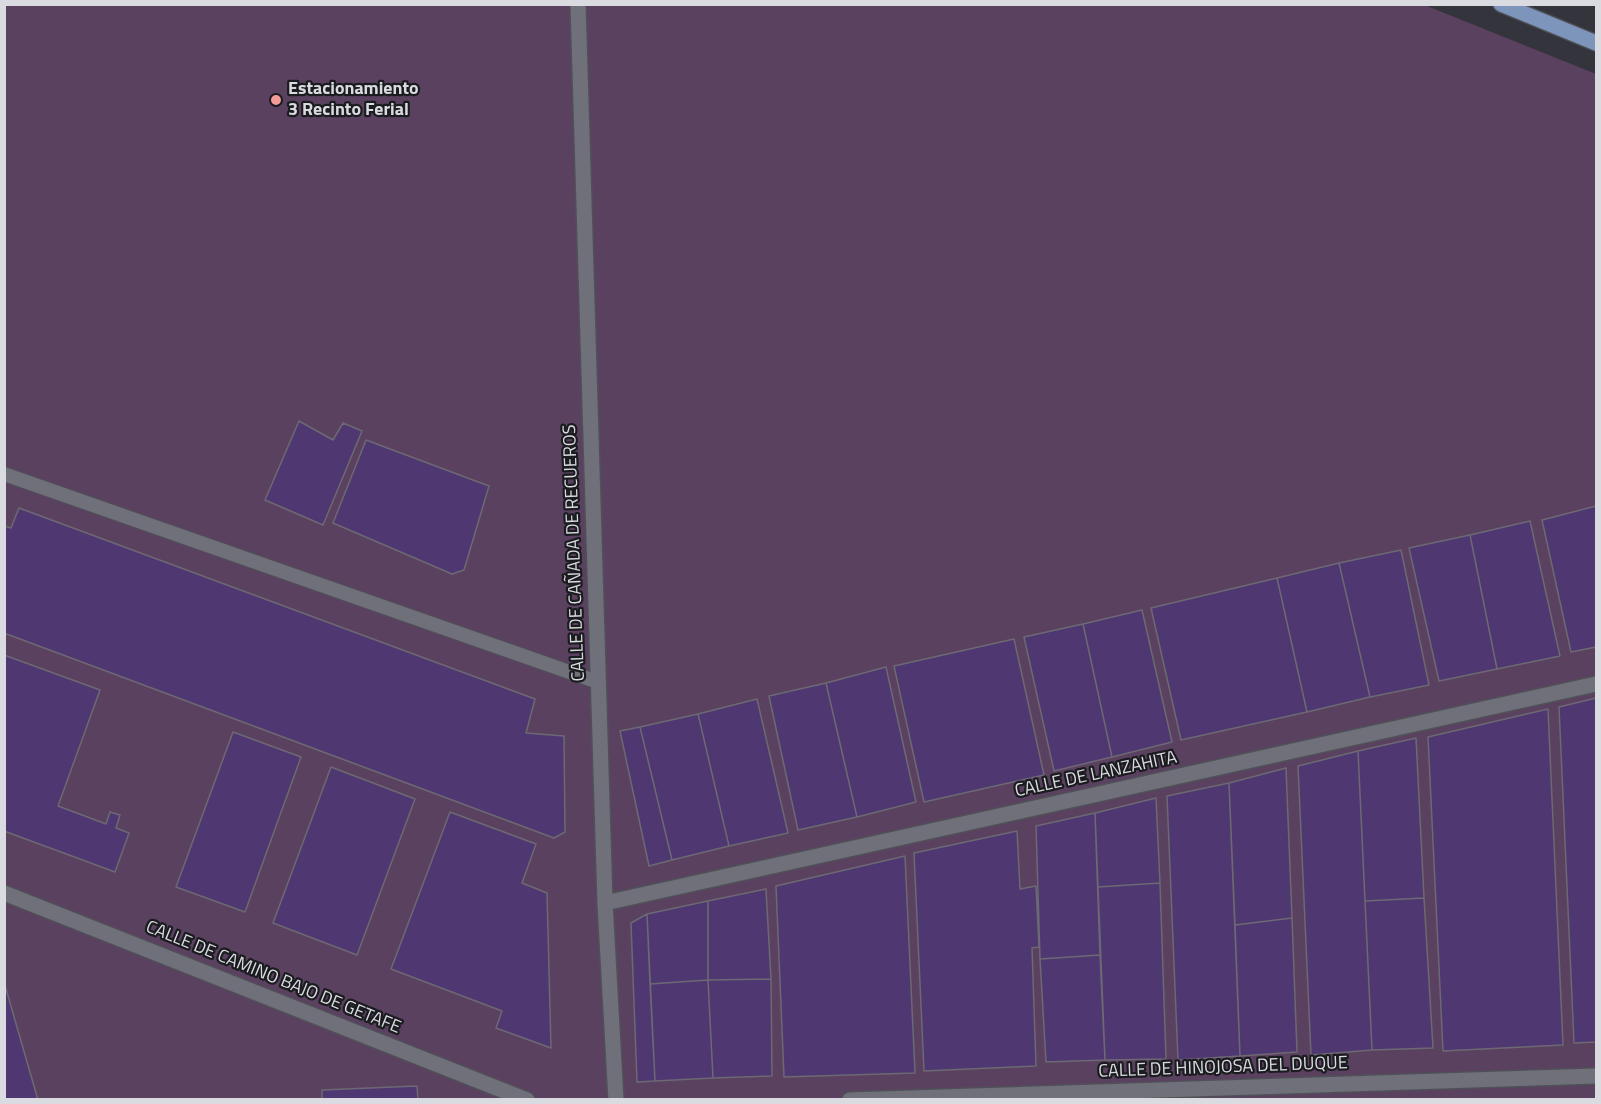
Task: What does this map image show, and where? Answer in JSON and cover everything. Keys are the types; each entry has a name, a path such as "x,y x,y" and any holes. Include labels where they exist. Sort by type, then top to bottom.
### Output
{"main road":[{"path":"1501,4 1596,43"}],"street":[{"name":"CALLE DE CAÑADA DE RECUEROS","path":"578,4 605,903 615,1100"},
{"name":"CALLE DE LANZAHITA","path":"605,903 1596,684"},
{"name":"CALLE DE CAMINO BAJO DE GETAFE","path":"4,893 527,1100"},
{"name":"CALLE DE HINOJOSA DEL DUQUE","path":"850,1100 1596,1076"}],"lane":[{"path":"4,474 598,682"}],"shaded area":[{"path":"1422,4 1596,74 1596,1099 5,1100 5,5"}],"building":[{"path":"299,421 333,440 343,423 362,431 323,525 265,500"},
{"path":"366,440 489,486 464,570 452,574 333,523"},
{"path":"1596,506 1596,647 1571,652 1542,520"},
{"path":"19,508 535,699 526,733 564,736 565,832 554,838 4,633 4,526 11,528"},
{"path":"1530,521 1560,656 1497,669 1470,535"},
{"path":"1470,535 1497,669 1439,681 1409,548"},
{"path":"1401,550 1429,685 1370,697 1339,563"},
{"path":"1339,563 1370,697 1307,712 1277,578"},
{"path":"1277,578 1307,712 1181,740 1151,608"},
{"path":"1142,610 1172,742 1112,757 1083,624"},
{"path":"1083,624 1112,757 1054,771 1024,637"},
{"path":"1014,639 1044,775 924,802 894,666"},
{"path":"4,655 100,690 58,806 106,824 110,812 120,815 116,828 129,833 115,872 4,831"},
{"path":"886,667 916,802 857,817 826,683"},
{"path":"826,683 857,817 798,830 769,696"},
{"path":"1596,698 1596,1042 1574,1043 1559,707"},
{"path":"757,699 788,833 729,846 698,714"},
{"path":"1548,709 1563,1045 1443,1051 1428,737"},
{"path":"698,714 729,846 672,860 640,727"},
{"path":"640,727 672,860 649,866 620,731"},
{"path":"233,732 301,757 245,912 176,887"},
{"path":"1416,738 1424,898 1365,901 1358,751"},
{"path":"1358,751 1372,1050 1311,1055 1298,766"},
{"path":"331,767 415,799 357,955 273,923"},
{"path":"1286,768 1292,918 1235,925 1229,783"},
{"path":"1229,783 1240,1056 1178,1060 1167,796"},
{"path":"1156,798 1160,883 1098,887 1095,813"},
{"path":"450,812 536,844 522,883 547,893 551,1048 496,1028 502,1011 391,969"},
{"path":"1095,813 1100,955 1040,959 1036,826"},
{"path":"1017,831 1020,889 1036,886 1039,947 1032,948 1036,1066 924,1071 914,853"},
{"path":"905,856 915,1073 784,1077 776,886"},
{"path":"1160,883 1166,1059 1105,1060 1098,887"},
{"path":"766,889 771,979 708,980 708,901"},
{"path":"1424,898 1433,1048 1372,1050 1365,901"},
{"path":"708,901 708,980 650,984 647,914"},
{"path":"647,914 655,1081 637,1082 631,923"},
{"path":"1292,918 1297,1052 1240,1056 1235,925"},
{"path":"1100,955 1105,1060 1046,1062 1040,959"},
{"path":"771,979 772,1076 713,1078 708,980"},
{"path":"708,980 713,1078 655,1081 650,984"},
{"path":"4,982 38,1100 4,1100"},
{"path":"417,1086 418,1100 322,1100 322,1090"}],"place":[{"name":"Estacionamiento 3 Recinto Ferial","path":"276,100"}]}
